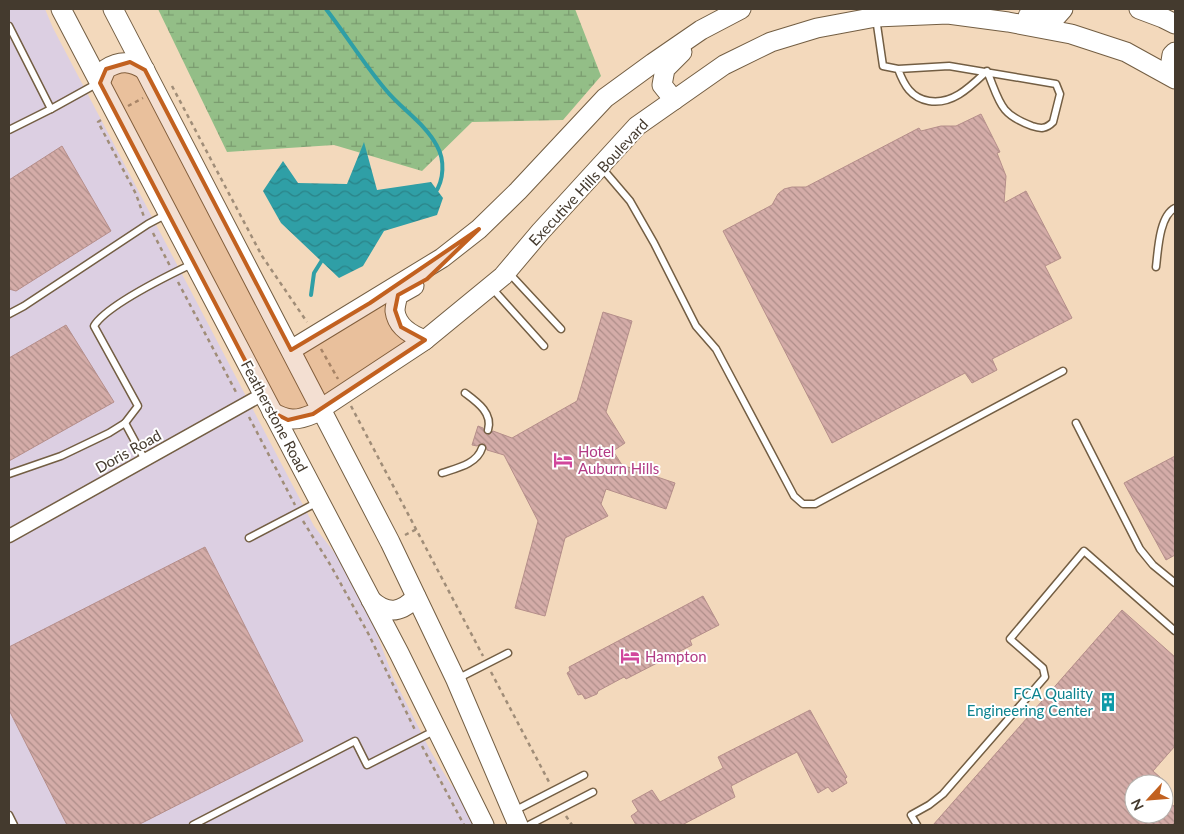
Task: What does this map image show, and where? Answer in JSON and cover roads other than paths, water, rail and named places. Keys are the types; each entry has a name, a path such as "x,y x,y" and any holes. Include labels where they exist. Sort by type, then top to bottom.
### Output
{"street":[{"name":"Featherstone Road","path":"61,9 371,600 484,825"},
{"path":"112,9 322,409 416,597 456,680 515,819"},
{"path":"291,350 442,258 478,229 518,191 605,98 653,62 701,30 743,9"},
{"path":"674,100 662,86 665,69 680,54 725,27 743,9"},
{"path":"948,14 979,10 1040,18 1055,18 1063,9"},
{"path":"1139,9 1175,24"},
{"name":"Executive Hills Boulevard","path":"272,412 280,417 296,420 303,418 322,409 425,340 507,271 637,126 724,65 772,42 817,28 876,17 948,14 1008,22 1071,34 1126,52 1172,77"},
{"path":"1172,77 1172,55 1175,52"},
{"path":"100,83 106,69 122,62 137,65 145,70"},
{"path":"425,340 414,336 402,327 395,310 398,295 427,279 455,256 478,229"},
{"name":"Doris Road","path":"9,536 263,394"},
{"path":"371,600 379,607 392,611 406,606 416,597"}],"lane":[{"path":"876,17 883,66 898,69 949,66 987,71 1056,84 1060,94 1053,122 1046,128 1040,129 1016,120 1006,112 987,71"},
{"path":"9,26 52,109"},
{"path":"898,69 904,84 914,95 922,100 937,102 947,101 987,71"},
{"path":"9,130 100,83"},
{"path":"600,166 630,201 654,243 696,326 716,349 794,496 803,504 815,504 1063,371"},
{"path":"1156,267 1162,227 1166,217 1175,208"},
{"path":"9,314 148,224 168,214"},
{"path":"9,474 61,456 109,433 125,423 138,406 94,326 99,318 134,295 194,263"},
{"path":"507,271 561,329"},
{"path":"491,286 544,346"},
{"path":"464,393 477,402 485,411 489,425 488,430"},
{"path":"125,423 145,460"},
{"path":"1076,423 1140,550 1175,583"},
{"path":"442,473 471,462 480,453 482,448"},
{"path":"249,538 319,501"},
{"path":"916,825 911,815 929,805 943,794 1045,677 1043,668 1010,639 1084,551 1175,631"},
{"path":"456,680 508,653"},
{"path":"193,825 355,741 367,764 437,730"},
{"path":"515,819 584,775"},
{"path":"529,825 593,792"},
{"path":"9,815 14,825"}],"water":[{"path":"364,142 377,190 431,182 443,198 437,215 384,231 363,266 339,278 281,223 263,191 283,161 298,183 347,184"}],"waterway":[{"path":"326,9 377,79 391,96 426,130 437,146 441,157 442,176 435,193"},
{"path":"311,295 314,273 324,257"}],"place":[{"name":"Hotel Auburn Hills","path":"563,460"},
{"name":"Hampton","path":"630,656"},
{"name":"FCA Quality Engineering Center","path":"1108,702"}]}
